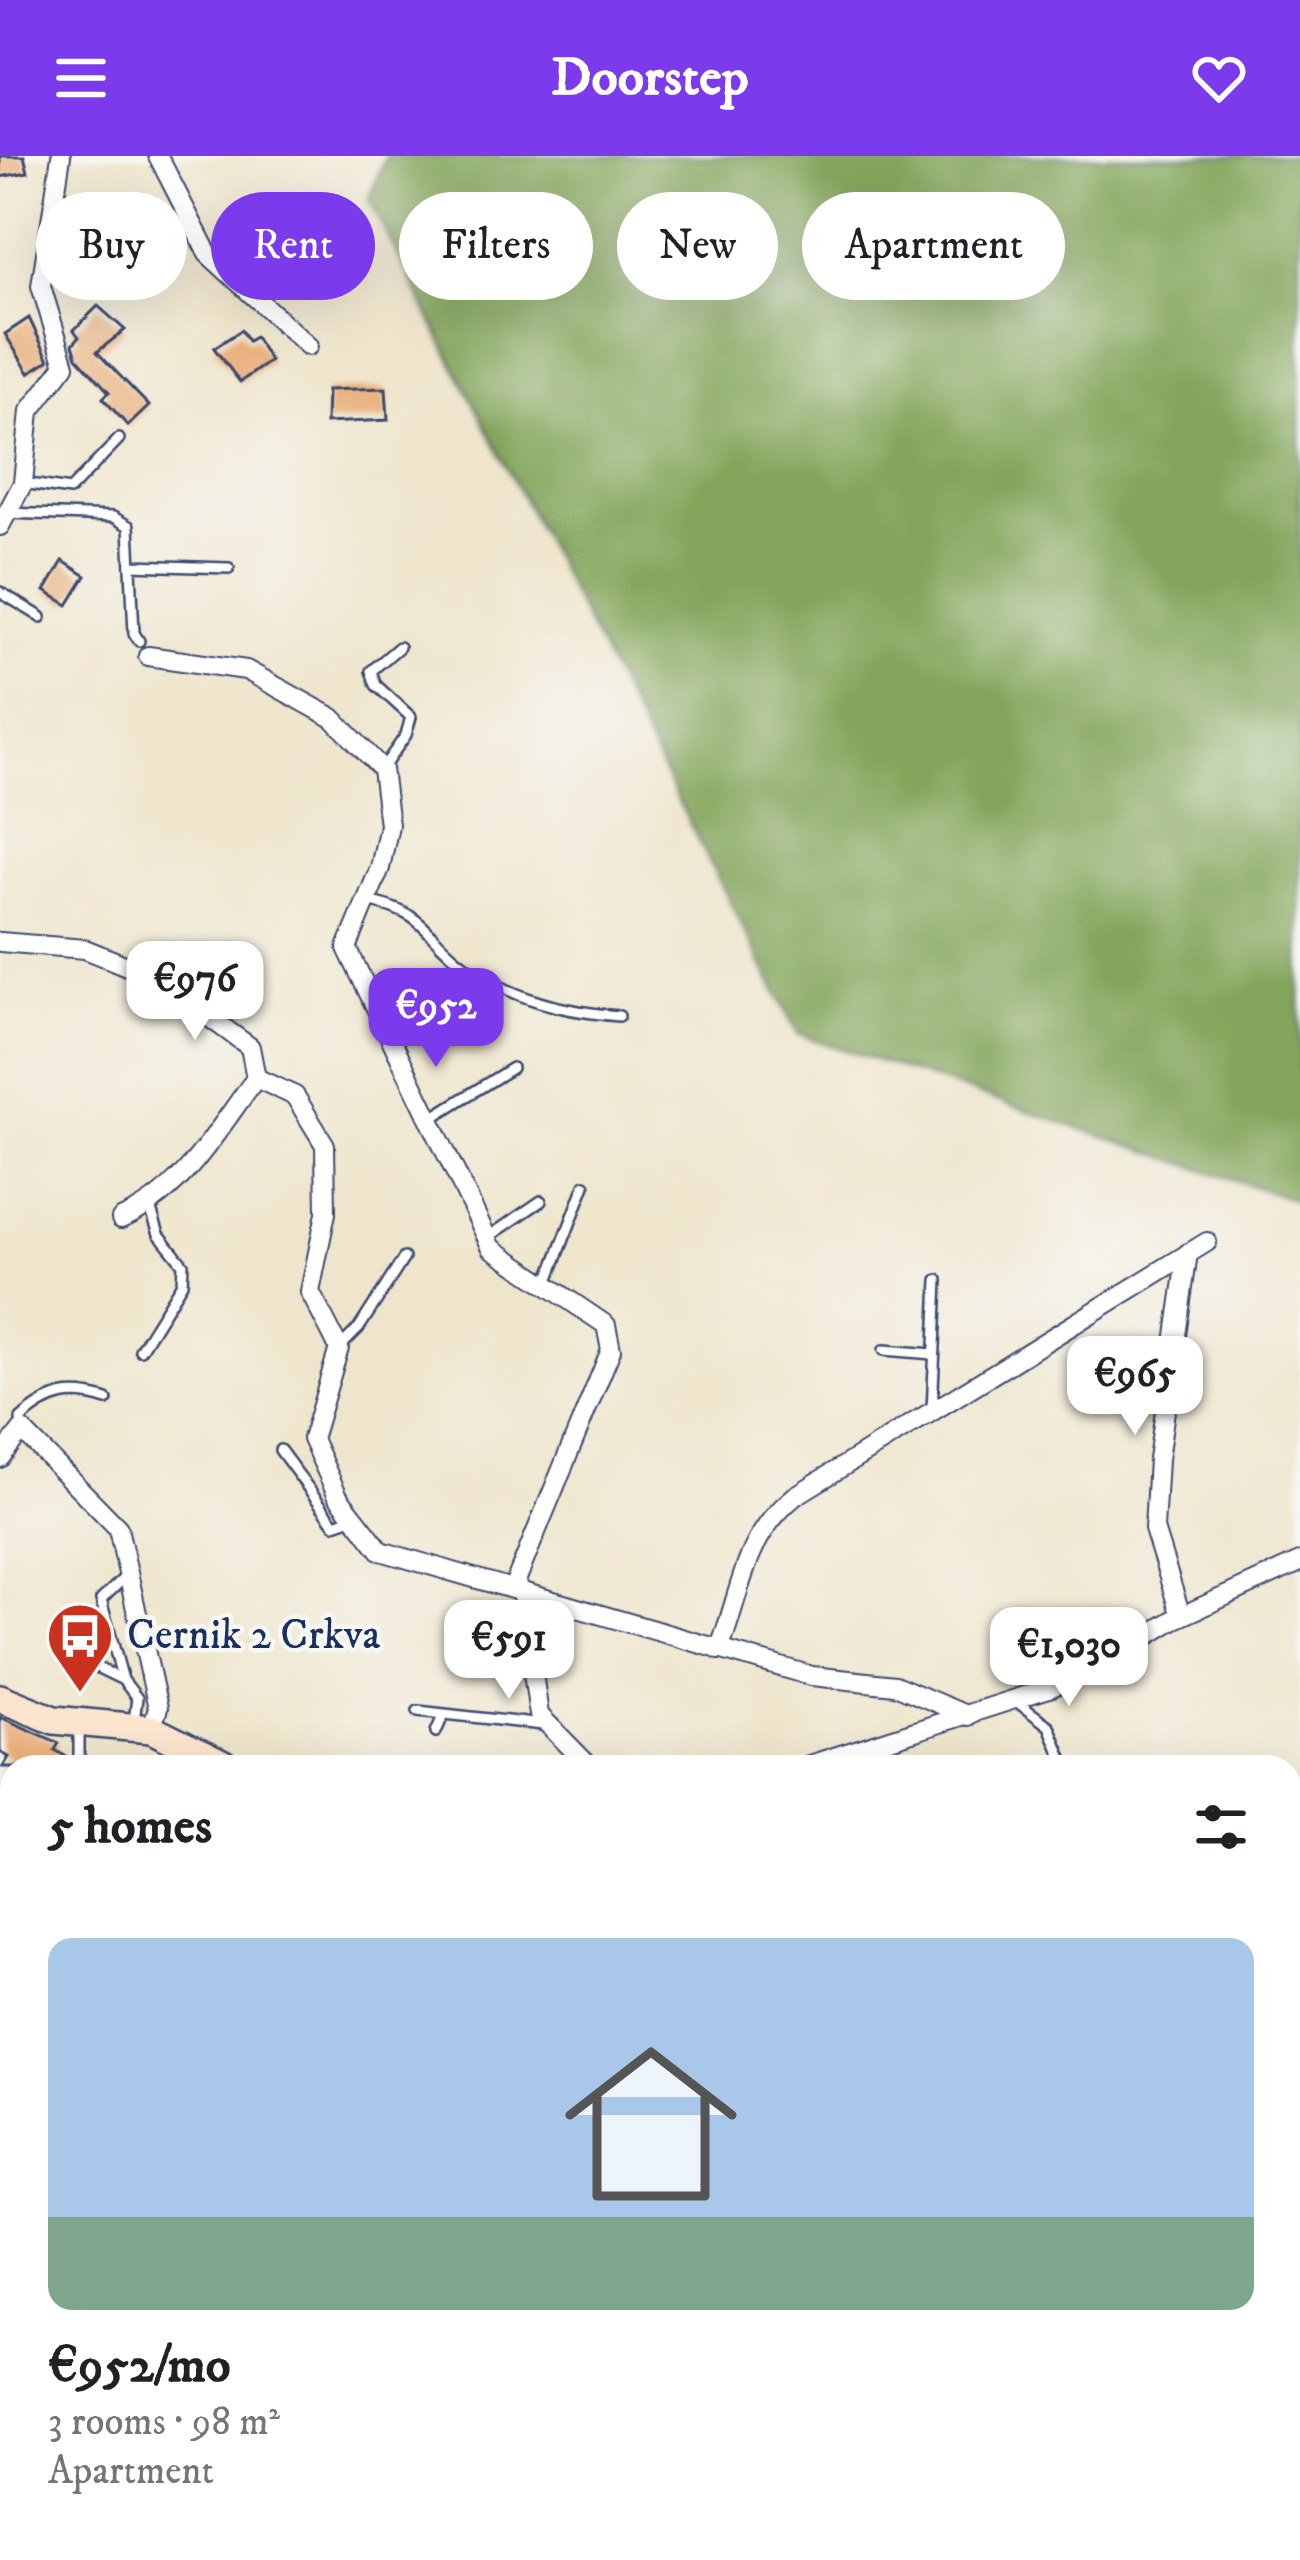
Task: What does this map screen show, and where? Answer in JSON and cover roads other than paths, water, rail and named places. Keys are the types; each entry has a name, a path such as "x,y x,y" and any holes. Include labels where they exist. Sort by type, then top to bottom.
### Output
{"street":[{"path":"4,520 23,483 30,411 65,365 41,286 61,156"},
{"path":"158,156 208,254 308,346"},
{"path":"144,649 246,670 333,718 382,769 389,825 367,901 347,948 492,1248 546,1286 583,1304 606,1324 611,1350 517,1589 539,1715 578,1755"},
{"path":"0,942 85,949 154,976 250,1047 256,1078 186,1171 150,1207 121,1219"},
{"path":"256,1078 295,1096 325,1145 326,1213 310,1292 339,1348 311,1439 355,1517 381,1551 812,1676 895,1685 968,1716"},
{"path":"719,1650 741,1593 751,1546 769,1517 1207,1242"},
{"path":"1181,1616 1154,1529 1158,1459 1188,1253"},
{"path":"0,1458 22,1430 118,1528 158,1708 142,1728"},
{"path":"842,1755 1015,1700 1096,1667 1181,1616 1300,1562"},
{"path":"0,1698 79,1725 142,1728 210,1755"}],"lane":[{"path":"23,483 70,490 118,439"},
{"path":"4,520 113,517 129,526 130,565 144,649"},
{"path":"130,565 229,568"},
{"path":"0,592 41,617"},
{"path":"382,769 406,735 411,717 376,685 371,670 399,647"},
{"path":"367,901 407,910 464,964 515,995 556,1010 619,1016"},
{"path":"430,1119 512,1068"},
{"path":"546,1286 585,1184"},
{"path":"487,1238 541,1201"},
{"path":"140,1350 182,1283 183,1264 159,1234 150,1207"},
{"path":"339,1348 359,1328 404,1258"},
{"path":"932,1411 938,1280"},
{"path":"884,1350 934,1354"},
{"path":"22,1430 21,1419 53,1396 76,1390 107,1400"},
{"path":"280,1450 335,1524 355,1517"},
{"path":"126,1576 101,1600 142,1728"},
{"path":"84,1661 123,1680"},
{"path":"1015,1700 1049,1726 1061,1755"},
{"path":"418,1712 548,1725"},
{"path":"436,1732 443,1716"},
{"path":"79,1725 79,1755"}],"place":[{"name":"Cernik 2 Crkva","path":"80,1695"}]}
